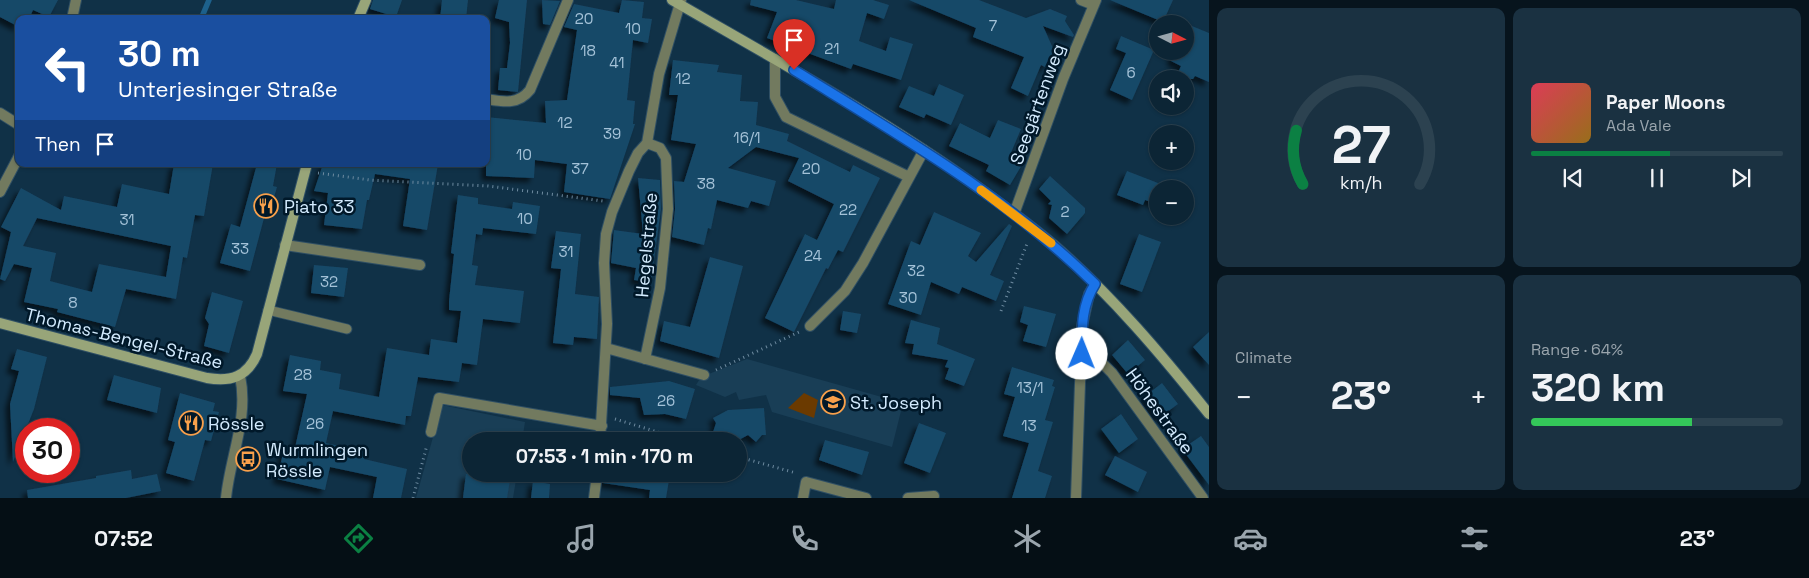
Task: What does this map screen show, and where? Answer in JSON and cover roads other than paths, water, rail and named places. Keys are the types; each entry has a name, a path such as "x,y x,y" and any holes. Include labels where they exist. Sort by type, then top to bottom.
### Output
{"main road":[{"path":"360,15 366,0"},
{"path":"678,2 924,150 1014,214 1095,284 1140,330 1209,414"},
{"path":"240,376 250,368 255,359 306,168"},
{"name":"Thomas-Bengel-Straße","path":"0,323 207,378 225,380 240,376"}],"street":[{"path":"73,15 76,0"},
{"path":"490,100 516,102 524,98 530,90 568,0"},
{"name":"Seegärtenweg","path":"1014,214 1063,79 1095,3 1081,0"},
{"name":"Hegelstraße","path":"601,432 606,348 605,247 609,222 638,153 647,143 659,74 678,2"},
{"path":"775,59 774,97 786,117 909,177"},
{"path":"0,113 15,122"},
{"name":"Hegelstraße","path":"645,359 664,261 668,200 666,158 660,148 647,143"},
{"path":"810,326 845,291 863,263 924,150"},
{"path":"0,192 15,164"},
{"path":"285,246 420,265"},
{"path":"1076,498 1084,313 1089,294 1095,284"},
{"path":"606,348 704,375"},
{"name":"Höhestraße","path":"1082,354 1104,364 1203,498"},
{"path":"225,497 241,423 242,394 240,376"},
{"path":"430,432 439,398 602,426"},
{"path":"594,498 596,482"},
{"path":"803,498 806,482 866,498"},
{"path":"908,498 934,496"}],"lane":[{"path":"268,310 347,330"}],"waterway":[{"path":"203,15 209,0"}],"place":[{"name":"Piato 33","path":"266,206"},
{"name":"St. Joseph","path":"833,402"},
{"name":"Rössle","path":"191,423"},
{"name":"Wurmlingen Rössle","path":"248,459"}]}
